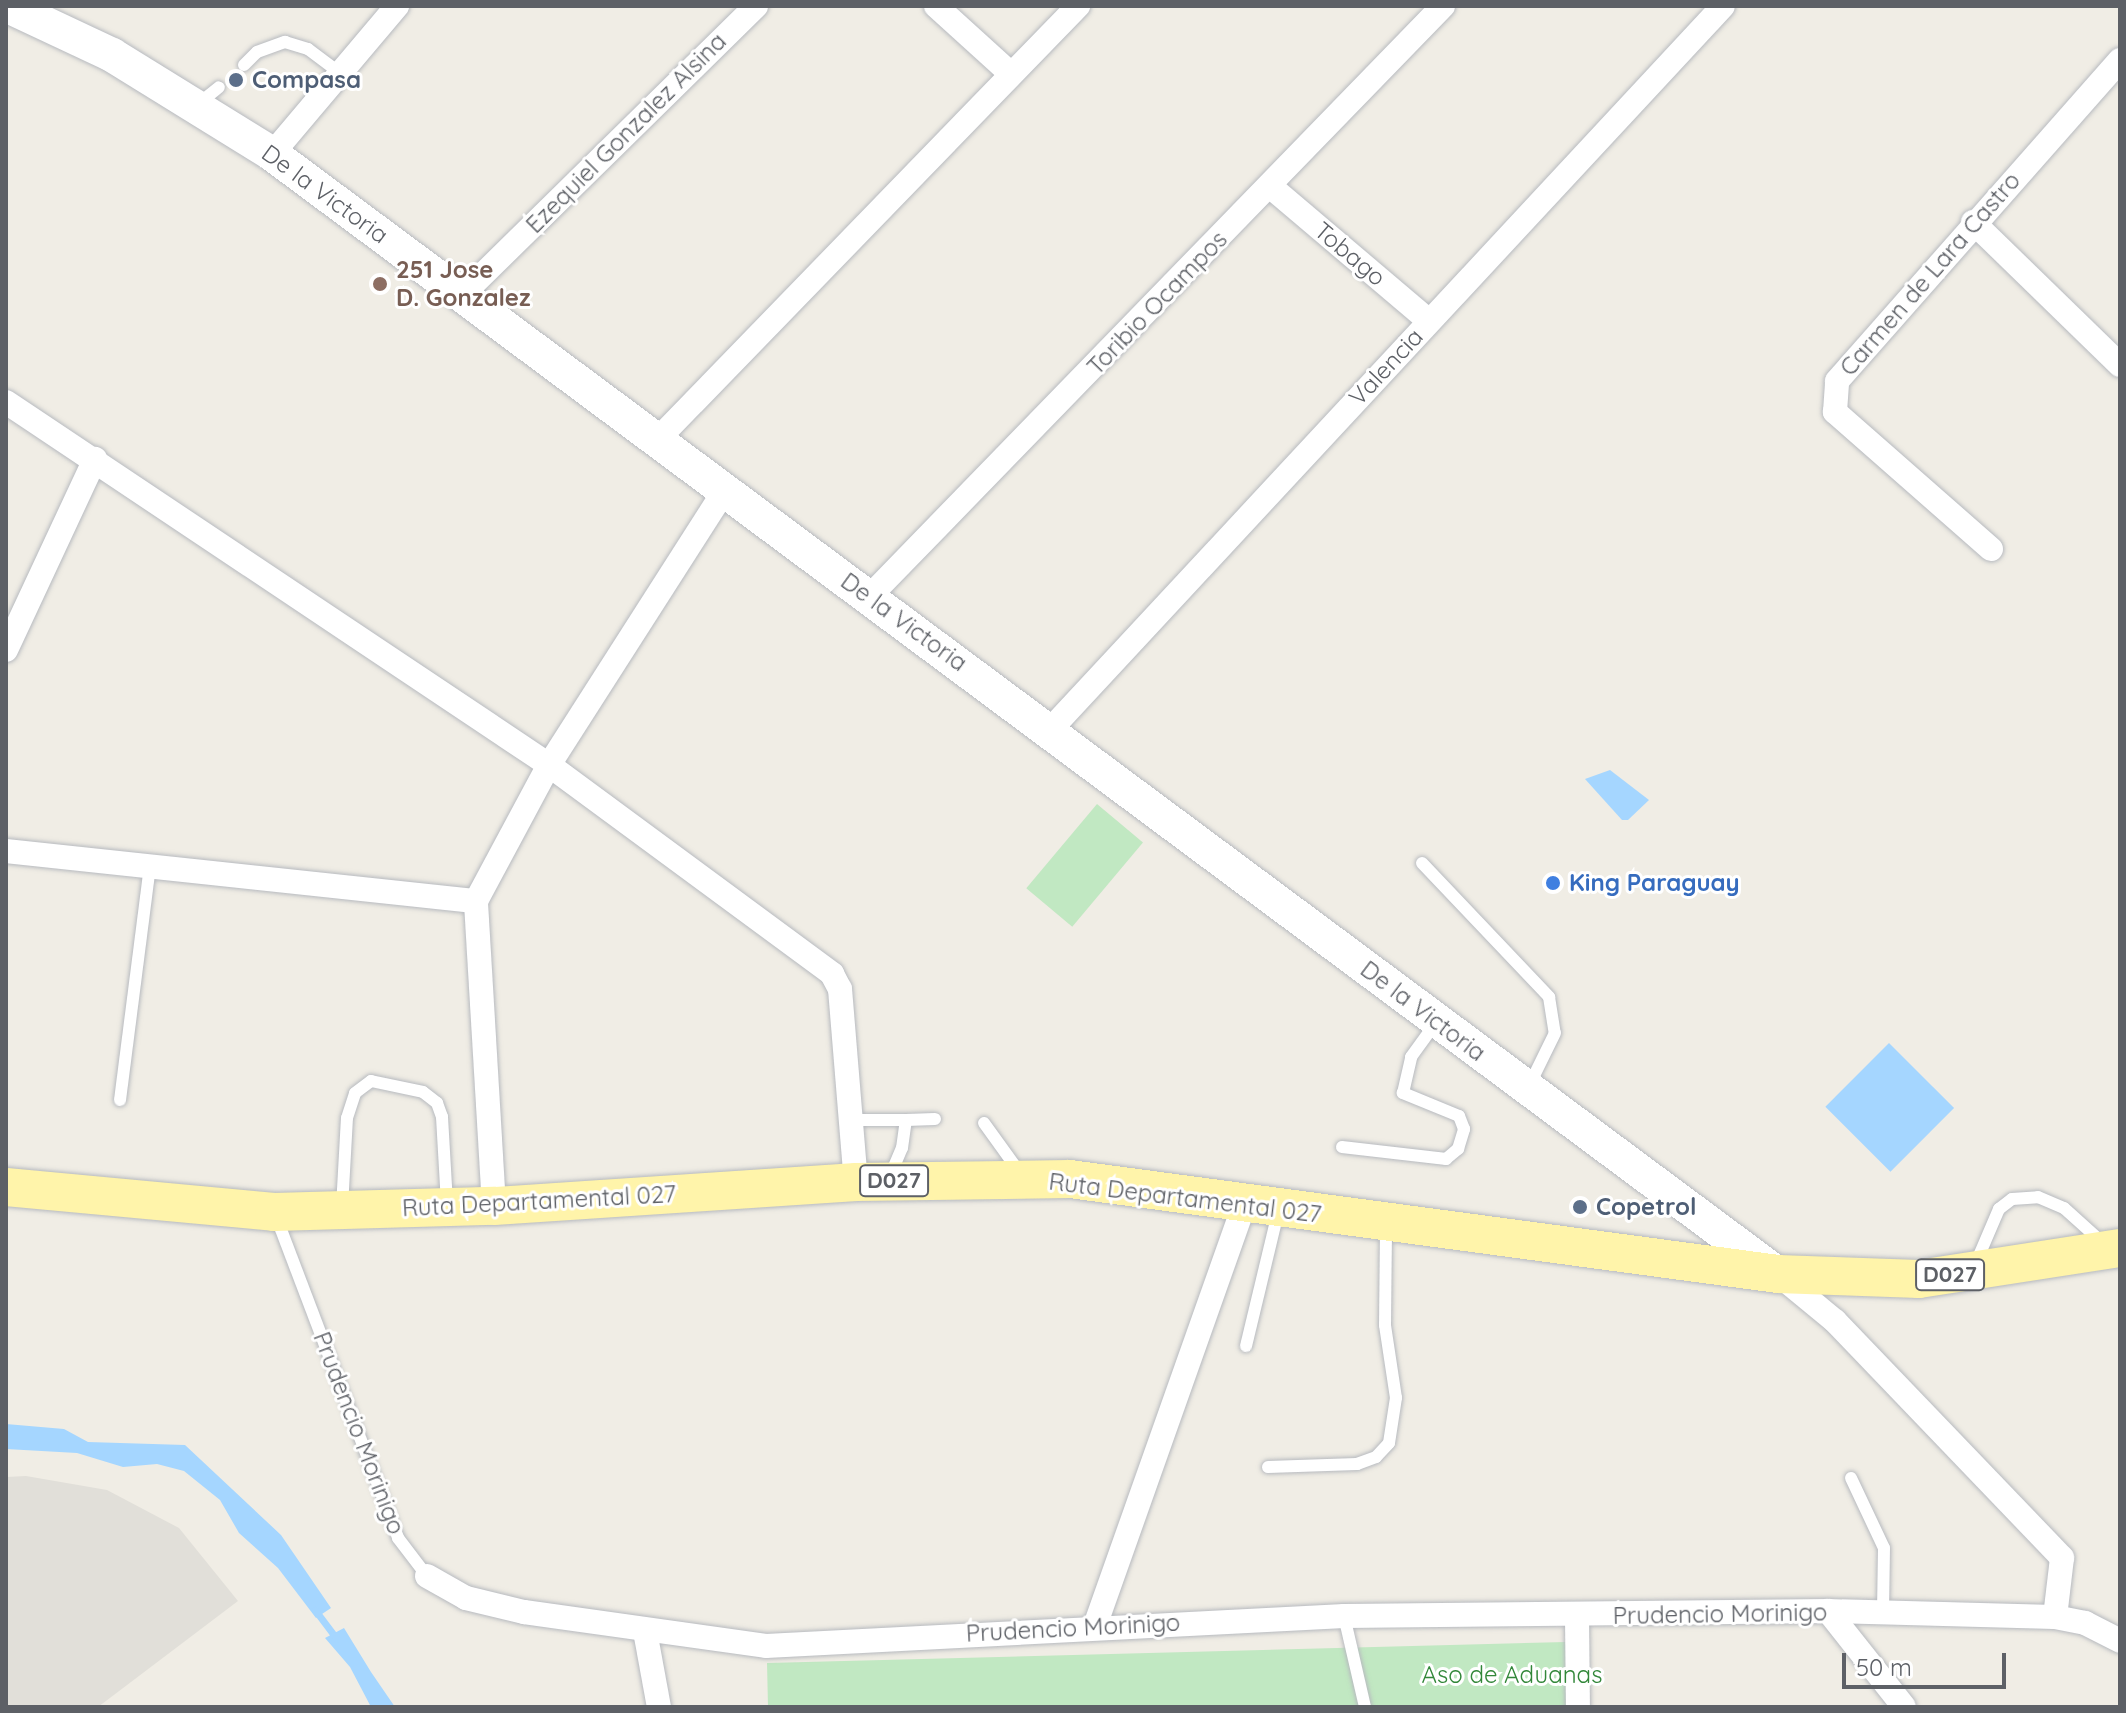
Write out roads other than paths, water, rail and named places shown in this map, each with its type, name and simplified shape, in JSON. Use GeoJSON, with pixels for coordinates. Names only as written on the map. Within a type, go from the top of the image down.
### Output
{"type":"FeatureCollection","features":[{"type":"Feature","properties":{"kind":"main road","name":"De la Victoria"},"geometry":{"type":"LineString","coordinates":[[8,6],[208,96],[272,154],[1778,1274]]}},
{"type":"Feature","properties":{"kind":"main road","name":"Ruta Departamental 027"},"geometry":{"type":"LineString","coordinates":[[6,1187],[274,1212],[494,1206],[872,1181],[1070,1179],[1386,1224],[1778,1274],[1919,1279],[2114,1249]]}},
{"type":"Feature","properties":{"kind":"street"},"geometry":{"type":"LineString","coordinates":[[272,154],[397,6]]}},
{"type":"Feature","properties":{"kind":"street","name":"Ezequiel Gonzalez Alsina"},"geometry":{"type":"LineString","coordinates":[[463,294],[756,6]]}},
{"type":"Feature","properties":{"kind":"street"},"geometry":{"type":"LineString","coordinates":[[936,6],[1011,74]]}},
{"type":"Feature","properties":{"kind":"street"},"geometry":{"type":"LineString","coordinates":[[657,440],[1078,6]]}},
{"type":"Feature","properties":{"kind":"street","name":"Toribio Ocampos"},"geometry":{"type":"LineString","coordinates":[[869,597],[1271,187],[1443,6]]}},
{"type":"Feature","properties":{"kind":"street","name":"Valencia"},"geometry":{"type":"LineString","coordinates":[[1050,730],[1723,6]]}},
{"type":"Feature","properties":{"kind":"street","name":"Carmen de Lara Castro"},"geometry":{"type":"LineString","coordinates":[[1991,549],[1835,412],[1837,381],[1973,222],[2120,60]]}},
{"type":"Feature","properties":{"kind":"street","name":"Tobago"},"geometry":{"type":"LineString","coordinates":[[1271,187],[1429,321]]}},
{"type":"Feature","properties":{"kind":"street"},"geometry":{"type":"LineString","coordinates":[[1973,222],[2120,365]]}},
{"type":"Feature","properties":{"kind":"street"},"geometry":{"type":"LineString","coordinates":[[6,402],[549,765],[832,974],[840,989],[851,1120],[872,1181]]}},
{"type":"Feature","properties":{"kind":"street"},"geometry":{"type":"LineString","coordinates":[[6,650],[95,459]]}},
{"type":"Feature","properties":{"kind":"street"},"geometry":{"type":"LineString","coordinates":[[494,1206],[476,901],[549,765],[725,490]]}},
{"type":"Feature","properties":{"kind":"street"},"geometry":{"type":"LineString","coordinates":[[6,851],[476,901]]}},
{"type":"Feature","properties":{"kind":"street"},"geometry":{"type":"LineString","coordinates":[[1095,1626],[1261,1207]]}},
{"type":"Feature","properties":{"kind":"street"},"geometry":{"type":"LineString","coordinates":[[1778,1274],[1835,1321],[2062,1558],[2055,1617]]}},
{"type":"Feature","properties":{"kind":"street","name":"Prudencio Morinigo"},"geometry":{"type":"LineString","coordinates":[[427,1576],[466,1598],[645,1631],[766,1646],[1095,1626],[1344,1616],[1577,1617],[1828,1611],[2055,1617],[2085,1623],[2120,1641]]}},
{"type":"Feature","properties":{"kind":"street"},"geometry":{"type":"LineString","coordinates":[[1828,1611],[1904,1707]]}},
{"type":"Feature","properties":{"kind":"street"},"geometry":{"type":"LineString","coordinates":[[1577,1617],[1578,1707]]}},
{"type":"Feature","properties":{"kind":"street"},"geometry":{"type":"LineString","coordinates":[[645,1631],[659,1707]]}},
{"type":"Feature","properties":{"kind":"lane"},"geometry":{"type":"LineString","coordinates":[[244,65],[257,52],[285,42],[308,49],[340,73]]}},
{"type":"Feature","properties":{"kind":"lane"},"geometry":{"type":"LineString","coordinates":[[1422,863],[1549,997],[1555,1033],[1527,1089]]}},
{"type":"Feature","properties":{"kind":"lane"},"geometry":{"type":"LineString","coordinates":[[120,1100],[150,866]]}},
{"type":"Feature","properties":{"kind":"lane"},"geometry":{"type":"LineString","coordinates":[[1342,1147],[1446,1159],[1458,1149],[1464,1134],[1459,1116],[1403,1093],[1411,1057],[1437,1022]]}},
{"type":"Feature","properties":{"kind":"lane"},"geometry":{"type":"LineString","coordinates":[[342,1211],[347,1118],[355,1093],[371,1081],[423,1092],[437,1103],[442,1117],[447,1208]]}},
{"type":"Feature","properties":{"kind":"lane"},"geometry":{"type":"LineString","coordinates":[[851,1120],[935,1119]]}},
{"type":"Feature","properties":{"kind":"lane"},"geometry":{"type":"LineString","coordinates":[[872,1181],[902,1148],[906,1120]]}},
{"type":"Feature","properties":{"kind":"lane"},"geometry":{"type":"LineString","coordinates":[[984,1123],[1024,1179]]}},
{"type":"Feature","properties":{"kind":"lane"},"geometry":{"type":"LineString","coordinates":[[1972,1271],[1999,1209],[2012,1199],[2038,1197],[2064,1208],[2114,1249]]}},
{"type":"Feature","properties":{"kind":"lane"},"geometry":{"type":"LineString","coordinates":[[1246,1346],[1261,1207]]}},
{"type":"Feature","properties":{"kind":"lane","name":"Prudencio Morinigo"},"geometry":{"type":"LineString","coordinates":[[274,1212],[398,1538],[427,1576]]}},
{"type":"Feature","properties":{"kind":"lane"},"geometry":{"type":"LineString","coordinates":[[1268,1467],[1357,1464],[1376,1457],[1389,1443],[1396,1398],[1385,1325],[1386,1224]]}},
{"type":"Feature","properties":{"kind":"lane"},"geometry":{"type":"LineString","coordinates":[[1851,1478],[1884,1548],[1883,1612]]}},
{"type":"Feature","properties":{"kind":"lane"},"geometry":{"type":"LineString","coordinates":[[1344,1616],[1365,1707]]}},
{"type":"Feature","properties":{"kind":"water"},"geometry":{"type":"Polygon","coordinates":[[[1610,770],[1649,800],[1628,820],[1622,820],[1585,779],[1610,770]]]}},
{"type":"Feature","properties":{"kind":"water"},"geometry":{"type":"Polygon","coordinates":[[[1889,1043],[1954,1108],[1890,1172],[1825,1107],[1889,1043]]]}},
{"type":"Feature","properties":{"kind":"water"},"geometry":{"type":"Polygon","coordinates":[[[6,1424],[64,1429],[88,1442],[185,1445],[281,1535],[331,1608],[316,1618],[278,1568],[239,1533],[220,1500],[184,1471],[157,1464],[123,1467],[77,1453],[6,1449],[6,1424]]]}},
{"type":"Feature","properties":{"kind":"water"},"geometry":{"type":"Polygon","coordinates":[[[344,1628],[395,1707],[371,1707],[350,1667],[325,1638],[344,1628]]]}},
{"type":"Feature","properties":{"kind":"waterway"},"geometry":{"type":"LineString","coordinates":[[315,1610],[337,1639]]}},
{"type":"Feature","properties":{"kind":"place","name":"Compasa"},"geometry":{"type":"Point","coordinates":[236,80]}},
{"type":"Feature","properties":{"kind":"place","name":"251 Jose D. Gonzalez"},"geometry":{"type":"Point","coordinates":[380,284]}},
{"type":"Feature","properties":{"kind":"place","name":"King Paraguay"},"geometry":{"type":"Point","coordinates":[1553,883]}},
{"type":"Feature","properties":{"kind":"place","name":"Copetrol"},"geometry":{"type":"Point","coordinates":[1580,1207]}},
{"type":"Feature","properties":{"kind":"park label","name":"Aso de Aduanas"},"geometry":{"type":"Point","coordinates":[1512,1675]}}]}
